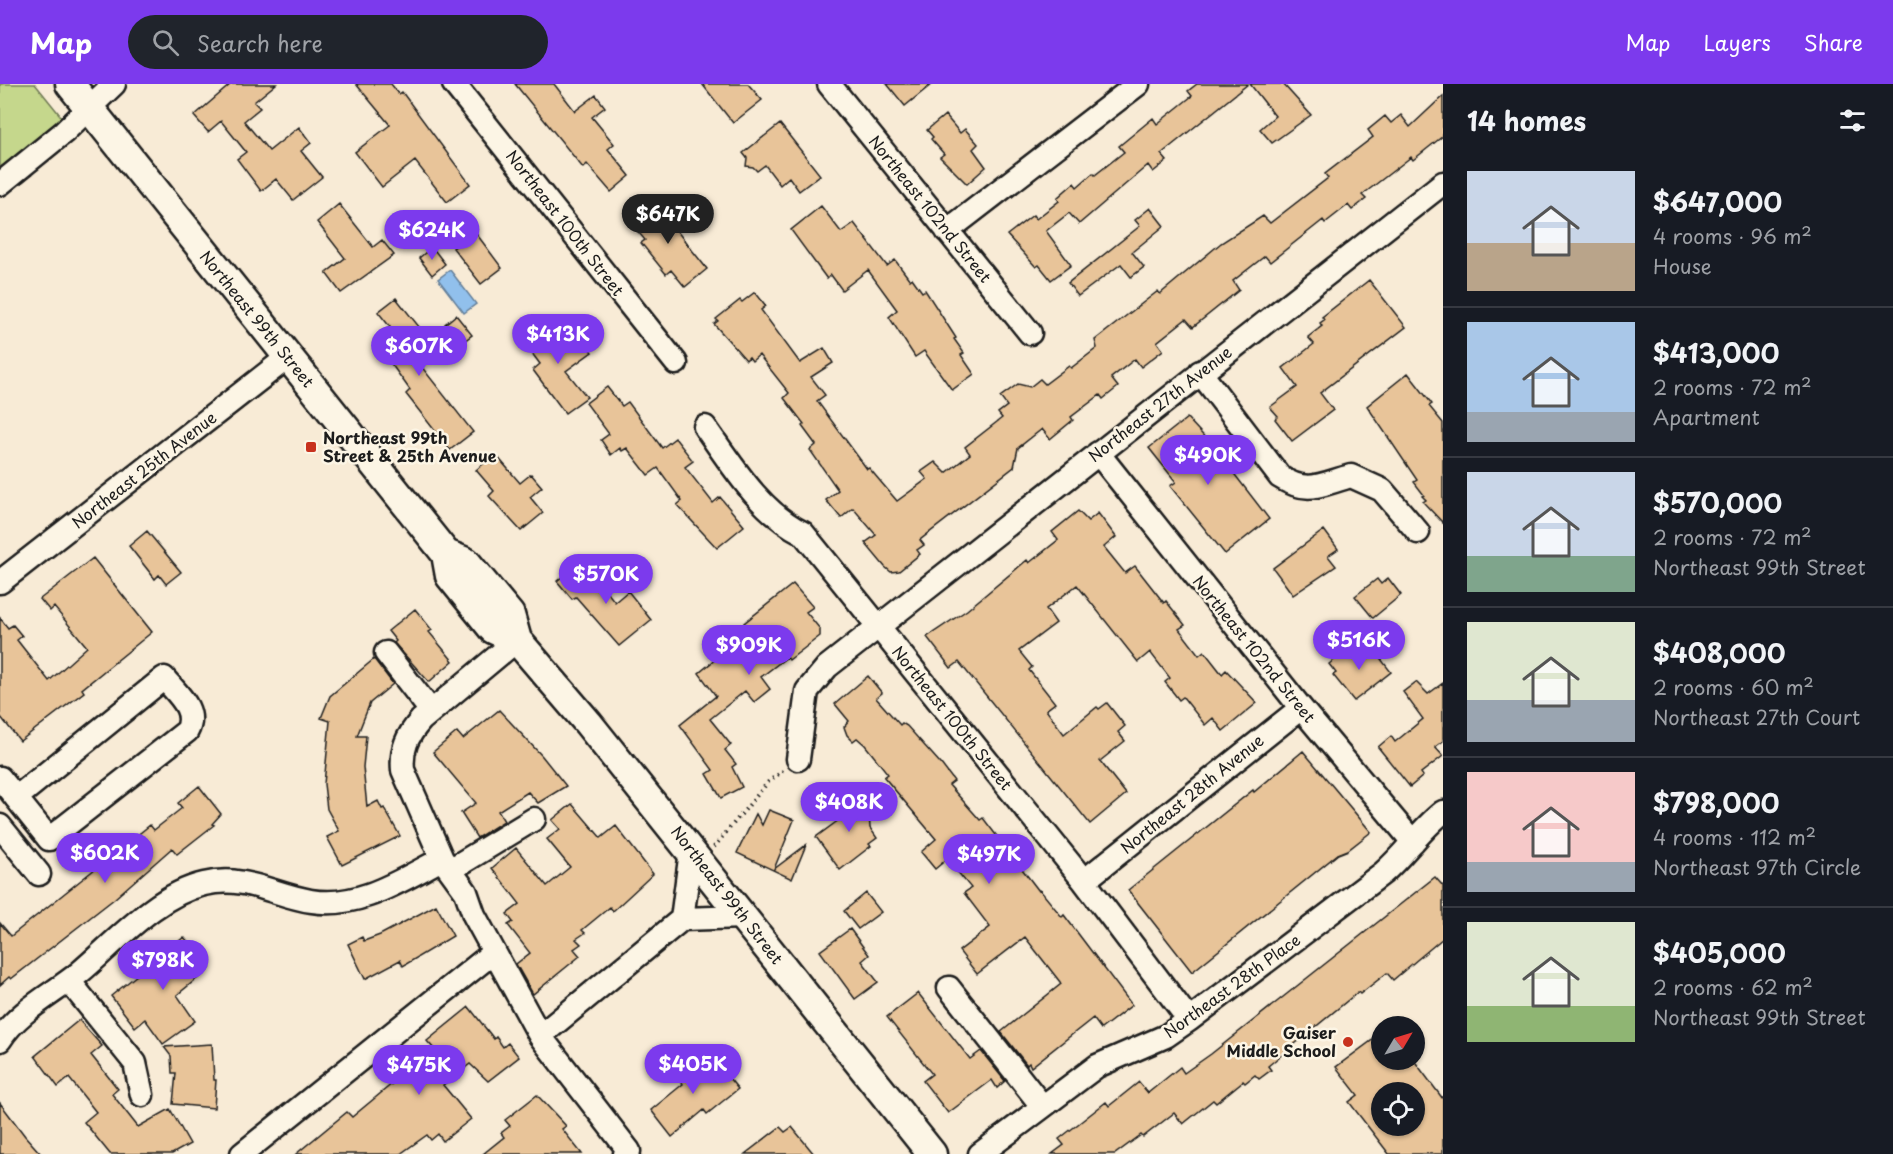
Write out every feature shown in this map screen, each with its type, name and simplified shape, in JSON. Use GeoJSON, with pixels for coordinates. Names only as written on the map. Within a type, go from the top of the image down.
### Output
{"type":"FeatureCollection","features":[{"type":"Feature","properties":{"kind":"main road","name":"Northeast 99th Street"},"geometry":{"type":"LineString","coordinates":[[70,84],[446,554],[450,576],[493,629],[517,640],[588,723],[932,1154]]}},
{"type":"Feature","properties":{"kind":"street"},"geometry":{"type":"LineString","coordinates":[[0,184],[114,84]]}},
{"type":"Feature","properties":{"kind":"street","name":"Northeast 100th Street"},"geometry":{"type":"LineString","coordinates":[[454,84],[676,363]]}},
{"type":"Feature","properties":{"kind":"street","name":"Northeast 102nd Street"},"geometry":{"type":"LineString","coordinates":[[829,84],[1030,333]]}},
{"type":"Feature","properties":{"kind":"street"},"geometry":{"type":"LineString","coordinates":[[947,231],[1138,84]]}},
{"type":"Feature","properties":{"kind":"street","name":"Northeast 27th Avenue"},"geometry":{"type":"LineString","coordinates":[[798,759],[807,691],[827,667],[1443,183]]}},
{"type":"Feature","properties":{"kind":"street","name":"Northeast 25th Avenue"},"geometry":{"type":"LineString","coordinates":[[0,582],[288,357]]}},
{"type":"Feature","properties":{"kind":"street"},"geometry":{"type":"LineString","coordinates":[[1200,372],[1281,477],[1296,487],[1314,487],[1351,476],[1382,490],[1418,532]]}},
{"type":"Feature","properties":{"kind":"street","name":"Northeast 100th Street"},"geometry":{"type":"LineString","coordinates":[[705,427],[743,480],[785,524],[803,533],[1084,881],[1189,1020]]}},
{"type":"Feature","properties":{"kind":"street","name":"Northeast 102nd Street"},"geometry":{"type":"LineString","coordinates":[[1098,453],[1301,708],[1413,842]]}},
{"type":"Feature","properties":{"kind":"street"},"geometry":{"type":"LineString","coordinates":[[517,640],[432,711],[412,731],[403,749],[403,770],[446,864],[466,892],[474,915],[540,1036],[629,1151],[625,1154]]}},
{"type":"Feature","properties":{"kind":"street"},"geometry":{"type":"LineString","coordinates":[[386,653],[432,711]]}},
{"type":"Feature","properties":{"kind":"street"},"geometry":{"type":"LineString","coordinates":[[0,778],[16,798],[49,839],[186,730],[191,722],[189,709],[164,678],[16,798]]}},
{"type":"Feature","properties":{"kind":"street","name":"Northeast 28th Avenue"},"geometry":{"type":"LineString","coordinates":[[1084,881],[1301,708]]}},
{"type":"Feature","properties":{"kind":"street","name":"Northeast 28th Place"},"geometry":{"type":"LineString","coordinates":[[980,1154],[1097,1066],[1166,1035],[1189,1020],[1383,873],[1427,825],[1443,812]]}},
{"type":"Feature","properties":{"kind":"street"},"geometry":{"type":"LineString","coordinates":[[0,1040],[5,1032],[30,1009],[69,981],[149,914],[182,892],[205,884],[232,881],[259,885],[309,901],[331,903],[357,899],[446,864],[534,819]]}},
{"type":"Feature","properties":{"kind":"street"},"geometry":{"type":"LineString","coordinates":[[0,825],[39,874]]}},
{"type":"Feature","properties":{"kind":"street"},"geometry":{"type":"LineString","coordinates":[[540,1036],[682,919],[696,857]]}},
{"type":"Feature","properties":{"kind":"street"},"geometry":{"type":"LineString","coordinates":[[682,919],[744,918]]}},
{"type":"Feature","properties":{"kind":"street"},"geometry":{"type":"LineString","coordinates":[[242,1154],[494,952]]}},
{"type":"Feature","properties":{"kind":"street"},"geometry":{"type":"LineString","coordinates":[[69,981],[135,1063],[142,1095]]}},
{"type":"Feature","properties":{"kind":"street"},"geometry":{"type":"LineString","coordinates":[[949,988],[1042,1106]]}},
{"type":"Feature","properties":{"kind":"path"},"geometry":{"type":"LineString","coordinates":[[696,857],[769,781],[798,759]]}},
{"type":"Feature","properties":{"kind":"green space"},"geometry":{"type":"Polygon","coordinates":[[[0,84],[35,84],[64,120],[0,176],[0,84]]]}},
{"type":"Feature","properties":{"kind":"water"},"geometry":{"type":"Polygon","coordinates":[[[450,270],[476,304],[464,313],[438,279],[450,270]]]}},
{"type":"Feature","properties":{"kind":"building"},"geometry":{"type":"Polygon","coordinates":[[[231,84],[276,84],[254,102],[260,108],[244,121],[269,151],[299,127],[311,143],[301,151],[322,177],[293,200],[276,179],[261,191],[237,159],[246,152],[221,121],[208,132],[194,116],[231,84]]]}},
{"type":"Feature","properties":{"kind":"building"},"geometry":{"type":"Polygon","coordinates":[[[356,84],[391,84],[399,94],[402,92],[470,184],[447,202],[415,161],[382,187],[355,152],[390,125],[356,84]]]}},
{"type":"Feature","properties":{"kind":"building"},"geometry":{"type":"Polygon","coordinates":[[[515,84],[554,84],[575,111],[596,95],[605,107],[592,117],[614,144],[608,149],[630,176],[611,192],[587,164],[583,168],[515,84]]]}},
{"type":"Feature","properties":{"kind":"building"},"geometry":{"type":"Polygon","coordinates":[[[702,84],[748,84],[762,100],[733,123],[702,84]]]}},
{"type":"Feature","properties":{"kind":"building"},"geometry":{"type":"Polygon","coordinates":[[[887,84],[932,84],[905,106],[887,84]]]}},
{"type":"Feature","properties":{"kind":"building"},"geometry":{"type":"Polygon","coordinates":[[[1197,84],[1248,84],[1161,154],[1167,161],[1153,172],[1148,165],[1079,224],[1069,213],[1046,231],[1071,265],[1051,280],[1039,265],[1036,267],[1007,235],[1033,215],[1036,219],[1059,201],[1057,198],[1074,183],[1077,187],[1124,152],[1119,146],[1153,118],[1157,124],[1192,96],[1188,91],[1197,84]]]}},
{"type":"Feature","properties":{"kind":"building"},"geometry":{"type":"Polygon","coordinates":[[[1250,84],[1283,84],[1311,115],[1272,143],[1260,129],[1275,116],[1250,84]]]}},
{"type":"Feature","properties":{"kind":"building"},"geometry":{"type":"Polygon","coordinates":[[[1443,96],[1443,136],[1413,160],[1411,157],[1362,195],[1366,199],[1352,210],[1348,205],[1325,223],[1323,220],[1270,262],[1265,256],[1233,281],[1239,290],[1193,327],[1186,319],[1157,342],[1163,350],[1141,367],[1135,359],[1111,378],[1118,387],[1103,399],[1100,395],[1071,417],[1073,420],[1050,439],[1042,429],[1018,448],[1014,467],[920,540],[924,545],[917,550],[920,554],[899,571],[891,572],[865,543],[876,535],[853,508],[841,518],[826,500],[838,490],[810,450],[816,445],[802,426],[804,424],[784,398],[789,393],[759,355],[752,361],[749,357],[746,360],[714,324],[718,321],[716,319],[740,300],[742,302],[755,292],[766,306],[761,310],[800,363],[824,348],[833,363],[811,377],[825,395],[817,401],[867,469],[869,468],[897,501],[927,479],[921,472],[935,462],[946,473],[970,454],[965,447],[1002,418],[998,413],[1007,406],[1000,397],[1018,384],[1030,387],[1040,379],[1045,384],[1069,366],[1071,368],[1097,348],[1095,340],[1158,291],[1160,294],[1221,243],[1263,216],[1270,223],[1328,178],[1325,174],[1373,137],[1368,130],[1385,116],[1391,123],[1401,115],[1410,127],[1443,96]]]}},
{"type":"Feature","properties":{"kind":"building"},"geometry":{"type":"Polygon","coordinates":[[[945,115],[960,133],[965,129],[978,144],[973,149],[986,167],[967,184],[940,157],[944,154],[931,139],[933,137],[927,130],[945,115]]]}},
{"type":"Feature","properties":{"kind":"building"},"geometry":{"type":"Polygon","coordinates":[[[780,124],[820,175],[799,191],[789,177],[780,185],[765,165],[757,171],[753,167],[746,166],[747,158],[743,153],[780,124]]]}},
{"type":"Feature","properties":{"kind":"building"},"geometry":{"type":"Polygon","coordinates":[[[654,202],[707,269],[685,287],[671,270],[666,274],[641,243],[645,240],[630,222],[654,202]]]}},
{"type":"Feature","properties":{"kind":"building"},"geometry":{"type":"Polygon","coordinates":[[[339,204],[373,247],[382,240],[394,255],[341,293],[326,273],[345,258],[317,222],[339,204]]]}},
{"type":"Feature","properties":{"kind":"building"},"geometry":{"type":"Polygon","coordinates":[[[821,206],[841,232],[854,223],[887,266],[895,260],[922,292],[925,290],[956,338],[954,339],[964,353],[961,355],[974,374],[952,390],[924,351],[915,357],[889,317],[897,310],[868,270],[842,290],[831,275],[827,279],[791,230],[821,206]]]}},
{"type":"Feature","properties":{"kind":"building"},"geometry":{"type":"Polygon","coordinates":[[[1150,208],[1164,226],[1132,252],[1144,267],[1131,277],[1121,264],[1078,296],[1068,283],[1140,226],[1135,220],[1150,208]]]}},
{"type":"Feature","properties":{"kind":"building"},"geometry":{"type":"Polygon","coordinates":[[[475,232],[502,268],[481,284],[453,248],[475,232]]]}},
{"type":"Feature","properties":{"kind":"building"},"geometry":{"type":"Polygon","coordinates":[[[432,247],[445,264],[432,275],[419,258],[432,247]]]}},
{"type":"Feature","properties":{"kind":"building"},"geometry":{"type":"Polygon","coordinates":[[[1369,280],[1406,327],[1320,393],[1333,410],[1292,441],[1275,419],[1278,416],[1270,407],[1297,387],[1283,368],[1314,344],[1308,337],[1322,326],[1320,323],[1324,320],[1322,317],[1369,280]]]}},
{"type":"Feature","properties":{"kind":"building"},"geometry":{"type":"Polygon","coordinates":[[[396,298],[420,328],[402,342],[473,432],[450,450],[406,394],[410,390],[374,340],[390,327],[378,312],[396,298]]]}},
{"type":"Feature","properties":{"kind":"building"},"geometry":{"type":"Polygon","coordinates":[[[456,315],[472,335],[460,344],[445,324],[456,315]]]}},
{"type":"Feature","properties":{"kind":"building"},"geometry":{"type":"Polygon","coordinates":[[[544,324],[559,345],[577,331],[592,352],[566,371],[587,397],[565,413],[533,370],[540,364],[522,340],[544,324]]]}},
{"type":"Feature","properties":{"kind":"building"},"geometry":{"type":"Polygon","coordinates":[[[1408,373],[1432,404],[1429,406],[1443,423],[1443,523],[1423,502],[1426,500],[1422,496],[1424,495],[1414,482],[1417,480],[1367,406],[1408,373]]]}},
{"type":"Feature","properties":{"kind":"building"},"geometry":{"type":"Polygon","coordinates":[[[607,387],[622,406],[628,402],[662,448],[675,438],[693,461],[685,467],[713,503],[720,497],[744,526],[717,548],[677,505],[682,501],[658,468],[648,475],[627,448],[622,451],[620,448],[611,455],[601,440],[609,434],[586,403],[607,387]]]}},
{"type":"Feature","properties":{"kind":"building"},"geometry":{"type":"Polygon","coordinates":[[[1187,418],[1212,445],[1269,519],[1225,554],[1170,486],[1176,482],[1149,448],[1187,418]]]}},
{"type":"Feature","properties":{"kind":"building"},"geometry":{"type":"Polygon","coordinates":[[[495,454],[520,483],[531,474],[542,487],[530,497],[543,513],[521,531],[489,496],[494,491],[476,470],[495,454]]]}},
{"type":"Feature","properties":{"kind":"building"},"geometry":{"type":"Polygon","coordinates":[[[1078,511],[1088,521],[1098,513],[1116,537],[1104,547],[1125,573],[1135,566],[1185,625],[1179,629],[1199,655],[1204,651],[1222,674],[1226,670],[1257,703],[1223,731],[1213,718],[1205,725],[1183,697],[1179,700],[1165,682],[1170,678],[1150,652],[1138,662],[1077,585],[1046,609],[1056,623],[1019,651],[1032,667],[1029,670],[1055,703],[1046,710],[1064,734],[1097,707],[1099,709],[1107,703],[1125,726],[1118,732],[1125,741],[1100,761],[1126,794],[1090,824],[959,662],[951,668],[927,637],[967,610],[1027,560],[1029,563],[1058,540],[1052,532],[1078,511]]]}},
{"type":"Feature","properties":{"kind":"building"},"geometry":{"type":"Polygon","coordinates":[[[1324,530],[1338,549],[1328,556],[1336,566],[1293,595],[1273,568],[1324,530]]]}},
{"type":"Feature","properties":{"kind":"building"},"geometry":{"type":"Polygon","coordinates":[[[147,531],[181,572],[166,584],[159,575],[155,579],[129,546],[147,531]]]}},
{"type":"Feature","properties":{"kind":"building"},"geometry":{"type":"Polygon","coordinates":[[[93,558],[152,632],[82,689],[84,692],[20,741],[0,716],[0,618],[8,628],[13,625],[22,636],[17,640],[49,681],[87,647],[54,607],[50,611],[40,599],[93,558]]]}},
{"type":"Feature","properties":{"kind":"building"},"geometry":{"type":"Polygon","coordinates":[[[585,565],[615,602],[628,591],[651,620],[619,646],[576,597],[572,599],[557,581],[570,570],[574,574],[585,565]]]}},
{"type":"Feature","properties":{"kind":"building"},"geometry":{"type":"Polygon","coordinates":[[[1388,578],[1401,595],[1373,618],[1355,596],[1377,579],[1381,584],[1388,578]]]}},
{"type":"Feature","properties":{"kind":"building"},"geometry":{"type":"Polygon","coordinates":[[[793,584],[813,607],[806,612],[820,629],[820,636],[789,660],[787,657],[761,677],[770,689],[754,702],[745,691],[710,719],[731,745],[725,750],[736,764],[732,767],[742,787],[721,798],[707,774],[713,770],[680,725],[716,696],[699,673],[750,631],[744,623],[793,584]]]}},
{"type":"Feature","properties":{"kind":"building"},"geometry":{"type":"Polygon","coordinates":[[[415,609],[432,630],[429,632],[453,661],[429,682],[394,643],[396,641],[388,631],[415,609]]]}},
{"type":"Feature","properties":{"kind":"building"},"geometry":{"type":"Polygon","coordinates":[[[1354,644],[1361,654],[1371,646],[1391,672],[1354,701],[1333,675],[1336,673],[1329,664],[1354,644]]]}},
{"type":"Feature","properties":{"kind":"building"},"geometry":{"type":"Polygon","coordinates":[[[374,659],[393,684],[370,703],[357,736],[366,736],[363,767],[367,807],[378,801],[400,836],[342,865],[327,837],[339,831],[327,809],[324,784],[330,721],[321,718],[330,696],[374,659]]]}},
{"type":"Feature","properties":{"kind":"building"},"geometry":{"type":"Polygon","coordinates":[[[868,676],[882,693],[876,698],[900,725],[902,723],[907,726],[941,764],[954,781],[949,785],[980,820],[983,818],[1039,891],[1062,917],[1064,915],[1132,1005],[1101,1029],[1093,1018],[1031,1067],[1001,1032],[1061,984],[1025,937],[977,974],[959,951],[990,927],[964,893],[971,888],[947,859],[935,869],[921,852],[936,839],[884,777],[888,774],[865,745],[857,738],[853,741],[847,735],[844,727],[849,721],[835,704],[868,676]]]}},
{"type":"Feature","properties":{"kind":"building"},"geometry":{"type":"Polygon","coordinates":[[[1416,682],[1428,694],[1443,683],[1443,741],[1435,747],[1443,756],[1421,773],[1423,776],[1410,787],[1378,747],[1391,736],[1395,742],[1423,719],[1403,692],[1416,682]]]}},
{"type":"Feature","properties":{"kind":"building"},"geometry":{"type":"Polygon","coordinates":[[[499,710],[542,756],[566,786],[538,803],[528,792],[498,811],[504,821],[477,838],[461,813],[476,803],[433,752],[457,732],[463,739],[499,710]]]}},
{"type":"Feature","properties":{"kind":"building"},"geometry":{"type":"Polygon","coordinates":[[[1303,751],[1371,832],[1348,850],[1338,854],[1192,972],[1128,890],[1303,751]]]}},
{"type":"Feature","properties":{"kind":"building"},"geometry":{"type":"Polygon","coordinates":[[[199,786],[221,814],[212,824],[214,825],[177,854],[172,848],[114,899],[11,979],[9,977],[0,985],[0,923],[11,936],[150,825],[154,830],[182,808],[178,803],[199,786]]]}},
{"type":"Feature","properties":{"kind":"building"},"geometry":{"type":"Polygon","coordinates":[[[868,797],[870,828],[877,838],[869,844],[871,846],[840,870],[816,837],[843,817],[841,798],[868,797]]]}},
{"type":"Feature","properties":{"kind":"building"},"geometry":{"type":"Polygon","coordinates":[[[572,804],[601,838],[616,826],[653,874],[613,911],[610,907],[582,930],[585,933],[576,939],[581,944],[574,949],[580,956],[533,994],[516,964],[530,953],[508,925],[513,922],[507,914],[520,904],[492,868],[516,848],[547,886],[570,867],[547,839],[560,829],[552,820],[572,804]]]}},
{"type":"Feature","properties":{"kind":"building"},"geometry":{"type":"Polygon","coordinates":[[[769,810],[794,820],[774,869],[806,845],[792,879],[737,853],[756,814],[762,825],[769,810]]]}},
{"type":"Feature","properties":{"kind":"building"},"geometry":{"type":"Polygon","coordinates":[[[1435,877],[1443,886],[1443,938],[1393,980],[1387,973],[1360,994],[1358,992],[1268,1066],[1271,1070],[1259,1079],[1255,1075],[1245,1083],[1243,1081],[1216,1103],[1213,1100],[1183,1124],[1174,1113],[1143,1137],[1141,1135],[1115,1154],[1052,1154],[1064,1145],[1059,1139],[1106,1102],[1109,1106],[1139,1082],[1148,1093],[1180,1067],[1184,1073],[1211,1054],[1435,877]]]}},
{"type":"Feature","properties":{"kind":"building"},"geometry":{"type":"Polygon","coordinates":[[[866,893],[881,912],[858,929],[844,911],[866,893]]]}},
{"type":"Feature","properties":{"kind":"building"},"geometry":{"type":"Polygon","coordinates":[[[436,905],[453,936],[403,966],[400,960],[365,979],[348,944],[362,937],[364,941],[380,935],[436,905]]]}},
{"type":"Feature","properties":{"kind":"building"},"geometry":{"type":"Polygon","coordinates":[[[850,929],[869,955],[862,961],[878,982],[855,999],[820,951],[850,929]]]}},
{"type":"Feature","properties":{"kind":"building"},"geometry":{"type":"Polygon","coordinates":[[[184,937],[210,968],[177,995],[195,1021],[163,1044],[145,1019],[135,1027],[111,996],[184,937]]]}},
{"type":"Feature","properties":{"kind":"building"},"geometry":{"type":"Polygon","coordinates":[[[918,993],[970,1059],[981,1051],[1005,1081],[997,1088],[992,1080],[948,1113],[923,1081],[932,1074],[887,1017],[918,993]]]}},
{"type":"Feature","properties":{"kind":"building"},"geometry":{"type":"Polygon","coordinates":[[[469,1007],[494,1039],[496,1037],[503,1047],[508,1043],[519,1057],[488,1081],[470,1064],[443,1085],[471,1119],[443,1141],[438,1134],[431,1140],[427,1135],[400,1154],[296,1154],[347,1112],[352,1117],[434,1049],[427,1041],[469,1007]]]}},
{"type":"Feature","properties":{"kind":"building"},"geometry":{"type":"Polygon","coordinates":[[[79,1020],[102,1046],[91,1055],[118,1089],[112,1094],[138,1127],[170,1109],[190,1144],[172,1154],[110,1154],[84,1122],[96,1112],[69,1078],[58,1087],[35,1056],[79,1020]]]}},
{"type":"Feature","properties":{"kind":"building"},"geometry":{"type":"Polygon","coordinates":[[[1371,1041],[1371,1070],[1421,1070],[1443,1099],[1443,1154],[1389,1154],[1375,1136],[1425,1136],[1425,1082],[1371,1082],[1371,1131],[1349,1102],[1358,1095],[1336,1067],[1371,1041]]]}},
{"type":"Feature","properties":{"kind":"building"},"geometry":{"type":"Polygon","coordinates":[[[212,1044],[214,1080],[216,1080],[214,1108],[173,1104],[176,1073],[172,1073],[171,1056],[164,1047],[212,1044]]]}},
{"type":"Feature","properties":{"kind":"building"},"geometry":{"type":"Polygon","coordinates":[[[696,1054],[716,1078],[724,1072],[738,1089],[707,1114],[704,1110],[672,1137],[651,1110],[683,1084],[673,1072],[696,1054]]]}},
{"type":"Feature","properties":{"kind":"building"},"geometry":{"type":"Polygon","coordinates":[[[537,1095],[566,1126],[562,1129],[582,1154],[483,1154],[504,1137],[501,1133],[510,1126],[505,1120],[537,1095]]]}},
{"type":"Feature","properties":{"kind":"building"},"geometry":{"type":"Polygon","coordinates":[[[0,1103],[25,1136],[41,1154],[0,1154],[0,1103]]]}},
{"type":"Feature","properties":{"kind":"building"},"geometry":{"type":"Polygon","coordinates":[[[780,1127],[785,1132],[792,1127],[814,1154],[745,1154],[780,1127]]]}},
{"type":"Feature","properties":{"kind":"place","name":"Northeast 99th Street & 25th Avenue"},"geometry":{"type":"Point","coordinates":[311,447]}},
{"type":"Feature","properties":{"kind":"place","name":"Gaiser Middle School"},"geometry":{"type":"Point","coordinates":[1348,1042]}}]}
